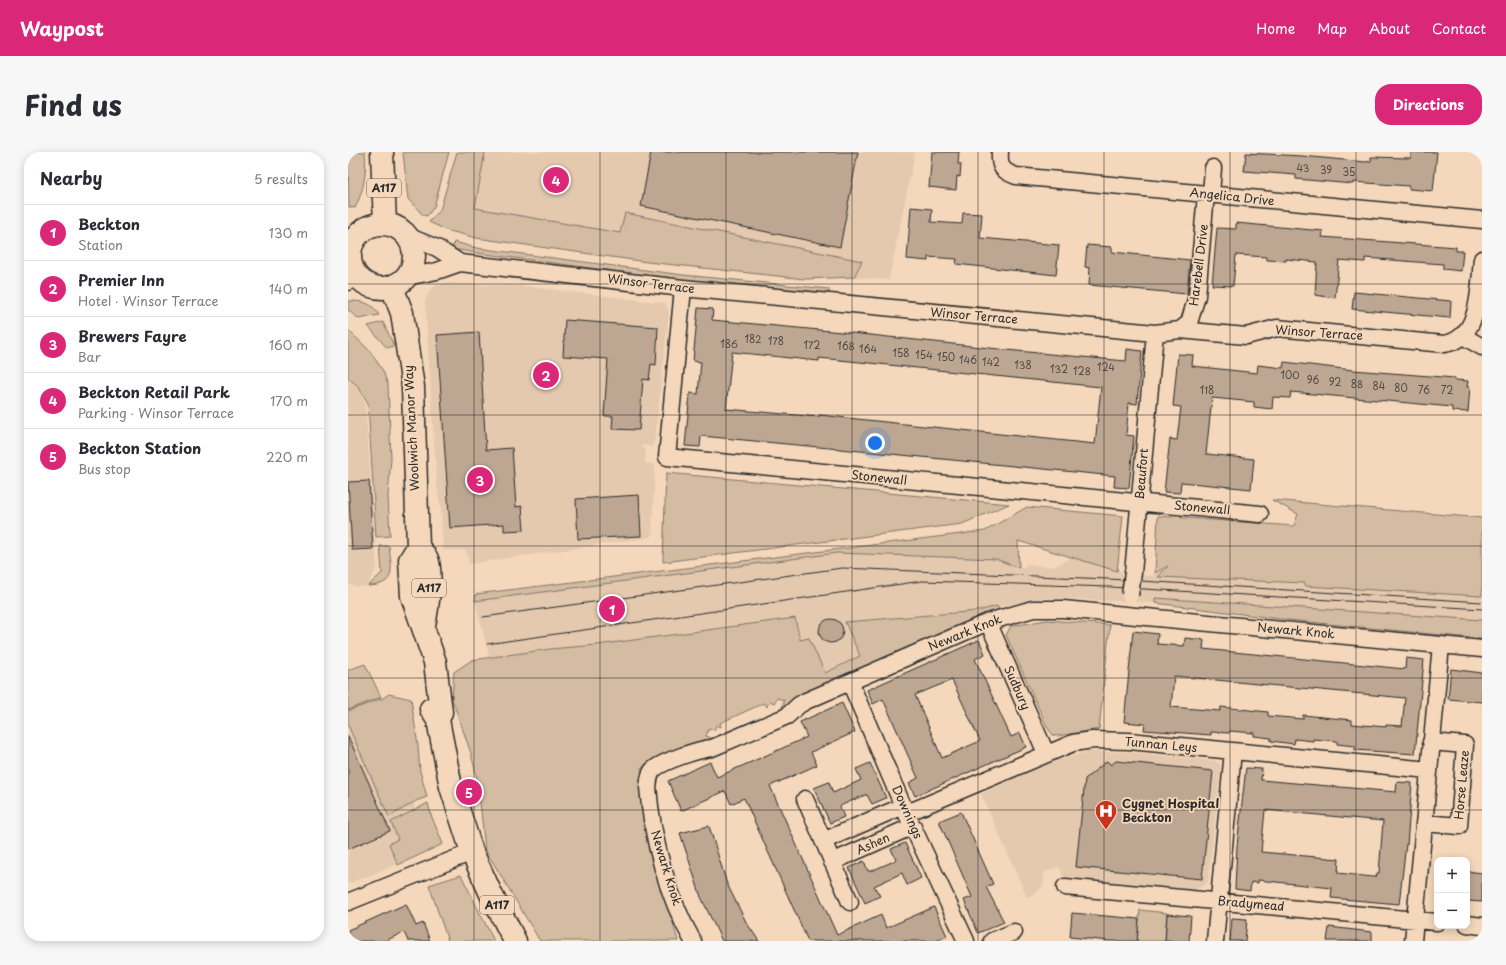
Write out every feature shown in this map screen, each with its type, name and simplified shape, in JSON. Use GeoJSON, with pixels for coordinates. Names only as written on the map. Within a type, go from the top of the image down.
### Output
{"type":"FeatureCollection","features":[{"type":"Feature","properties":{"kind":"main road","name":"A117"},"geometry":{"type":"LineString","coordinates":[[382,152],[385,224]]}},
{"type":"Feature","properties":{"kind":"main road"},"geometry":{"type":"LineString","coordinates":[[385,224],[401,230],[408,236],[414,252],[414,261],[410,272],[399,282],[378,288],[352,278],[349,255],[350,245],[365,229],[374,225],[385,224]]}},
{"type":"Feature","properties":{"kind":"main road","name":"Woolwich Manor Way"},"geometry":{"type":"LineString","coordinates":[[399,282],[413,387],[418,547],[427,559],[429,570],[429,595],[423,632],[421,667],[432,712],[438,720],[451,787],[472,852],[515,941]]}},
{"type":"Feature","properties":{"kind":"street","name":"Angelica Drive"},"geometry":{"type":"LineString","coordinates":[[1000,152],[999,162],[1005,172],[1016,176],[1482,220]]}},
{"type":"Feature","properties":{"kind":"street","name":"Harebell Drive"},"geometry":{"type":"LineString","coordinates":[[1180,330],[1189,323],[1197,296],[1213,168]]}},
{"type":"Feature","properties":{"kind":"street","name":"Winsor Terrace"},"geometry":{"type":"LineString","coordinates":[[408,236],[437,248],[460,263]]}},
{"type":"Feature","properties":{"kind":"street"},"geometry":{"type":"LineString","coordinates":[[1482,259],[1478,300],[1469,328],[1463,336],[1482,347]]}},
{"type":"Feature","properties":{"kind":"street","name":"Winsor Terrace"},"geometry":{"type":"LineString","coordinates":[[399,282],[460,263],[683,288],[1155,333],[1180,330],[1246,336],[1277,328],[1444,344],[1454,343],[1463,336]]}},
{"type":"Feature","properties":{"kind":"street","name":"Stonewall"},"geometry":{"type":"LineString","coordinates":[[683,288],[667,457],[1260,514]]}},
{"type":"Feature","properties":{"kind":"street","name":"Beaufort"},"geometry":{"type":"LineString","coordinates":[[1127,615],[1133,573],[1155,333]]}},
{"type":"Feature","properties":{"kind":"street","name":"Newark Knok"},"geometry":{"type":"LineString","coordinates":[[693,941],[684,925],[658,850],[648,787],[649,778],[653,770],[699,749],[712,748],[787,716],[799,705],[988,622],[1033,609],[1063,609],[1482,649]]}},
{"type":"Feature","properties":{"kind":"street","name":"Sudbury"},"geometry":{"type":"LineString","coordinates":[[988,622],[1046,753]]}},
{"type":"Feature","properties":{"kind":"street"},"geometry":{"type":"LineString","coordinates":[[1413,941],[1441,645]]}},
{"type":"Feature","properties":{"kind":"street","name":"Downings"},"geometry":{"type":"LineString","coordinates":[[850,682],[908,815],[966,941]]}},
{"type":"Feature","properties":{"kind":"street","name":"Tunnan Leys"},"geometry":{"type":"LineString","coordinates":[[908,815],[1046,753],[1073,743],[1092,740],[1129,741],[1429,770]]}},
{"type":"Feature","properties":{"kind":"street","name":"Horse Leaze"},"geometry":{"type":"LineString","coordinates":[[1424,823],[1459,826],[1465,745],[1431,742]]}},
{"type":"Feature","properties":{"kind":"street"},"geometry":{"type":"LineString","coordinates":[[1215,941],[1233,751]]}},
{"type":"Feature","properties":{"kind":"street"},"geometry":{"type":"LineString","coordinates":[[805,799],[850,902]]}},
{"type":"Feature","properties":{"kind":"street","name":"Ashen"},"geometry":{"type":"LineString","coordinates":[[823,841],[908,815]]}},
{"type":"Feature","properties":{"kind":"street","name":"Ashen"},"geometry":{"type":"LineString","coordinates":[[832,862],[908,815]]}},
{"type":"Feature","properties":{"kind":"street"},"geometry":{"type":"LineString","coordinates":[[348,902],[472,852]]}},
{"type":"Feature","properties":{"kind":"street","name":"Bradymead"},"geometry":{"type":"LineString","coordinates":[[1065,887],[1434,922]]}},
{"type":"Feature","properties":{"kind":"street"},"geometry":{"type":"LineString","coordinates":[[1470,924],[1482,926]]}},
{"type":"Feature","properties":{"kind":"street"},"geometry":{"type":"LineString","coordinates":[[992,941],[1014,932]]}},
{"type":"Feature","properties":{"kind":"shaded area"},"geometry":{"type":"Polygon","coordinates":[[[348,152],[365,152],[366,167],[364,181],[361,194],[355,208],[349,207],[348,152]]]}},
{"type":"Feature","properties":{"kind":"shaded area"},"geometry":{"type":"Polygon","coordinates":[[[403,152],[449,152],[434,207],[427,216],[423,215],[408,199],[403,152]]]}},
{"type":"Feature","properties":{"kind":"shaded area"},"geometry":{"type":"Polygon","coordinates":[[[457,152],[485,152],[475,208],[620,233],[625,213],[862,261],[854,277],[805,279],[647,262],[476,238],[446,230],[429,222],[440,210],[457,152]]]}},
{"type":"Feature","properties":{"kind":"shaded area"},"geometry":{"type":"Polygon","coordinates":[[[482,152],[915,152],[889,280],[854,277],[805,279],[647,262],[476,238],[446,230],[429,222],[471,196],[482,152]]]}},
{"type":"Feature","properties":{"kind":"shaded area"},"geometry":{"type":"Polygon","coordinates":[[[454,242],[477,248],[683,275],[829,289],[829,293],[683,280],[477,253],[452,249],[454,242]]]}},
{"type":"Feature","properties":{"kind":"shaded area"},"geometry":{"type":"Polygon","coordinates":[[[444,283],[522,286],[665,303],[669,312],[655,439],[652,447],[643,445],[642,448],[646,450],[645,463],[655,464],[652,537],[469,564],[466,550],[443,550],[441,509],[437,488],[425,301],[430,290],[436,285],[444,283]]]}},
{"type":"Feature","properties":{"kind":"shaded area"},"geometry":{"type":"Polygon","coordinates":[[[348,301],[366,303],[373,307],[379,315],[359,319],[348,310],[348,301]]]}},
{"type":"Feature","properties":{"kind":"shaded area"},"geometry":{"type":"Polygon","coordinates":[[[383,322],[394,346],[387,348],[368,326],[383,322]]]}},
{"type":"Feature","properties":{"kind":"shaded area"},"geometry":{"type":"Polygon","coordinates":[[[348,330],[370,351],[383,371],[388,385],[391,458],[388,496],[390,536],[376,537],[368,403],[358,386],[348,378],[348,330]]]}},
{"type":"Feature","properties":{"kind":"shaded area"},"geometry":{"type":"Polygon","coordinates":[[[348,379],[358,387],[365,402],[377,567],[367,586],[358,587],[348,584],[348,379]]]}},
{"type":"Feature","properties":{"kind":"shaded area"},"geometry":{"type":"Polygon","coordinates":[[[666,473],[1009,504],[962,524],[663,562],[666,473]]]}},
{"type":"Feature","properties":{"kind":"shaded area"},"geometry":{"type":"Polygon","coordinates":[[[1272,500],[1482,518],[1482,596],[1305,586],[1305,583],[1158,577],[1168,566],[1155,573],[1158,516],[1294,526],[1298,514],[1272,500]]]}},
{"type":"Feature","properties":{"kind":"shaded area"},"geometry":{"type":"Polygon","coordinates":[[[1027,507],[1123,516],[1117,571],[1018,541],[1019,568],[996,559],[837,553],[475,601],[476,594],[985,531],[1027,507]]]}},
{"type":"Feature","properties":{"kind":"shaded area"},"geometry":{"type":"Polygon","coordinates":[[[1093,545],[1123,574],[1152,576],[1197,548],[1482,582],[1482,639],[1289,620],[1155,603],[1045,598],[978,611],[846,622],[860,656],[824,673],[809,639],[800,641],[795,618],[597,645],[550,649],[490,659],[475,601],[837,553],[996,559],[1019,568],[1024,568],[1026,564],[1054,567],[1093,545]]]}},
{"type":"Feature","properties":{"kind":"shaded area"},"geometry":{"type":"Polygon","coordinates":[[[380,546],[389,546],[391,568],[390,574],[388,579],[384,582],[378,585],[368,586],[382,573],[380,546]]]}},
{"type":"Feature","properties":{"kind":"shaded area"},"geometry":{"type":"Polygon","coordinates":[[[1155,598],[1482,620],[1482,639],[1289,620],[1155,603],[1155,598]]]}},
{"type":"Feature","properties":{"kind":"shaded area"},"geometry":{"type":"Polygon","coordinates":[[[997,606],[999,610],[901,653],[784,708],[782,708],[784,700],[777,698],[775,703],[769,701],[767,707],[764,703],[720,723],[721,727],[716,725],[714,730],[709,728],[706,736],[711,738],[711,741],[696,744],[641,768],[647,829],[678,941],[540,941],[485,849],[478,783],[471,753],[452,699],[454,672],[472,660],[550,649],[597,645],[795,618],[800,640],[809,638],[825,673],[860,656],[845,622],[978,611],[997,606]]]}},
{"type":"Feature","properties":{"kind":"shaded area"},"geometry":{"type":"Polygon","coordinates":[[[1047,620],[1110,625],[1099,729],[1058,736],[1053,735],[1047,727],[1006,635],[1011,626],[1047,620]]]}},
{"type":"Feature","properties":{"kind":"shaded area"},"geometry":{"type":"Polygon","coordinates":[[[365,664],[381,697],[348,710],[348,670],[365,664]]]}},
{"type":"Feature","properties":{"kind":"shaded area"},"geometry":{"type":"Polygon","coordinates":[[[389,694],[411,699],[420,771],[427,797],[416,801],[389,817],[348,725],[348,711],[383,698],[389,694]]]}},
{"type":"Feature","properties":{"kind":"shaded area"},"geometry":{"type":"Polygon","coordinates":[[[381,697],[389,701],[405,704],[419,855],[348,884],[348,710],[381,697]]]}},
{"type":"Feature","properties":{"kind":"shaded area","name":"Cygnet Hospital Beckton"},"geometry":{"type":"Polygon","coordinates":[[[1089,751],[1142,753],[1216,761],[1221,766],[1208,882],[1206,884],[1197,888],[1196,890],[1070,879],[1064,877],[1059,867],[1044,872],[1044,882],[1041,888],[1036,894],[1027,897],[981,794],[1043,765],[1089,751]]]}},
{"type":"Feature","properties":{"kind":"shaded area"},"geometry":{"type":"Polygon","coordinates":[[[428,803],[431,815],[443,844],[398,865],[389,844],[398,839],[391,822],[428,803]]]}},
{"type":"Feature","properties":{"kind":"shaded area"},"geometry":{"type":"Polygon","coordinates":[[[461,875],[494,941],[448,941],[429,885],[461,875]]]}},
{"type":"Feature","properties":{"kind":"shaded area"},"geometry":{"type":"Polygon","coordinates":[[[1140,910],[1167,913],[1165,941],[1137,941],[1140,910]]]}},
{"type":"Feature","properties":{"kind":"building"},"geometry":{"type":"Polygon","coordinates":[[[651,152],[858,152],[840,247],[641,206],[651,152]]]}},
{"type":"Feature","properties":{"kind":"building"},"geometry":{"type":"Polygon","coordinates":[[[932,152],[959,152],[958,164],[961,164],[960,177],[957,176],[956,190],[929,187],[932,152]]]}},
{"type":"Feature","properties":{"kind":"building"},"geometry":{"type":"Polygon","coordinates":[[[1411,152],[1437,152],[1433,191],[1409,189],[1409,186],[1353,182],[1353,184],[1296,179],[1296,175],[1244,171],[1246,153],[1302,156],[1365,162],[1371,161],[1371,157],[1411,158],[1411,152]]]}},
{"type":"Feature","properties":{"kind":"building"},"geometry":{"type":"Polygon","coordinates":[[[911,207],[932,209],[931,222],[962,224],[963,213],[982,214],[980,238],[1059,245],[1056,275],[956,264],[957,259],[928,257],[928,261],[907,259],[911,207]]]}},
{"type":"Feature","properties":{"kind":"building"},"geometry":{"type":"Polygon","coordinates":[[[1236,223],[1323,231],[1322,237],[1456,247],[1456,251],[1463,251],[1461,271],[1443,269],[1443,264],[1365,258],[1365,262],[1339,260],[1335,298],[1315,295],[1317,262],[1286,259],[1286,261],[1267,260],[1267,257],[1236,255],[1233,286],[1212,285],[1217,228],[1236,229],[1236,223]]]}},
{"type":"Feature","properties":{"kind":"building"},"geometry":{"type":"Polygon","coordinates":[[[1087,245],[1112,247],[1112,252],[1190,260],[1187,294],[1089,285],[1090,268],[1085,267],[1087,245]]]}},
{"type":"Feature","properties":{"kind":"building"},"geometry":{"type":"Polygon","coordinates":[[[1354,292],[1451,301],[1450,318],[1352,309],[1354,292]]]}},
{"type":"Feature","properties":{"kind":"building"},"geometry":{"type":"Polygon","coordinates":[[[698,308],[713,309],[712,320],[852,333],[1017,351],[1126,361],[1127,349],[1142,351],[1137,404],[1129,403],[1126,435],[1134,436],[1129,488],[1114,487],[1115,476],[840,449],[701,436],[700,447],[685,446],[690,393],[698,394],[701,362],[693,361],[698,308]],[[732,352],[726,409],[819,417],[819,415],[1095,444],[1101,387],[819,358],[819,361],[732,352]]]}},
{"type":"Feature","properties":{"kind":"building"},"geometry":{"type":"Polygon","coordinates":[[[565,320],[658,327],[656,365],[651,364],[649,380],[643,379],[639,430],[612,429],[613,416],[604,416],[608,359],[563,356],[565,320]]]}},
{"type":"Feature","properties":{"kind":"building"},"geometry":{"type":"Polygon","coordinates":[[[479,332],[486,450],[512,448],[516,507],[522,506],[524,530],[504,531],[504,524],[450,528],[437,335],[479,332]]]}},
{"type":"Feature","properties":{"kind":"building"},"geometry":{"type":"Polygon","coordinates":[[[1178,354],[1193,355],[1192,366],[1257,373],[1258,365],[1283,368],[1284,362],[1353,370],[1455,378],[1455,380],[1468,381],[1467,387],[1470,387],[1468,412],[1452,411],[1452,407],[1291,392],[1290,398],[1273,397],[1272,409],[1254,407],[1254,402],[1212,398],[1206,454],[1254,459],[1251,489],[1181,482],[1180,493],[1164,492],[1170,439],[1177,440],[1181,407],[1173,406],[1178,354]]]}},
{"type":"Feature","properties":{"kind":"building"},"geometry":{"type":"Polygon","coordinates":[[[369,481],[373,549],[352,550],[348,482],[369,481]]]}},
{"type":"Feature","properties":{"kind":"building"},"geometry":{"type":"Polygon","coordinates":[[[639,495],[641,536],[578,539],[576,499],[639,495]]]}},
{"type":"Feature","properties":{"kind":"building"},"geometry":{"type":"Polygon","coordinates":[[[831,619],[839,623],[843,631],[839,639],[831,643],[823,639],[819,631],[823,623],[831,619]]]}},
{"type":"Feature","properties":{"kind":"building"},"geometry":{"type":"Polygon","coordinates":[[[1133,631],[1158,634],[1157,644],[1184,646],[1185,638],[1204,640],[1203,649],[1405,669],[1406,658],[1424,660],[1415,754],[1355,750],[1355,746],[1337,744],[1337,741],[1295,739],[1294,744],[1271,741],[1271,738],[1254,736],[1254,733],[1230,731],[1229,733],[1211,732],[1211,735],[1144,730],[1145,724],[1124,722],[1133,631]],[[1174,676],[1171,707],[1220,711],[1221,707],[1268,712],[1268,716],[1303,719],[1303,715],[1352,720],[1352,724],[1386,727],[1386,725],[1402,726],[1405,698],[1174,676]]]}},
{"type":"Feature","properties":{"kind":"building"},"geometry":{"type":"Polygon","coordinates":[[[979,640],[985,654],[975,659],[1011,737],[1020,733],[1026,747],[915,796],[909,783],[918,778],[883,699],[873,704],[867,690],[979,640]],[[952,680],[915,695],[942,758],[980,741],[952,680]]]}},
{"type":"Feature","properties":{"kind":"building"},"geometry":{"type":"Polygon","coordinates":[[[1451,669],[1482,673],[1482,702],[1448,699],[1451,669]]]}},
{"type":"Feature","properties":{"kind":"building"},"geometry":{"type":"Polygon","coordinates":[[[842,703],[855,732],[811,752],[817,765],[770,786],[837,935],[881,915],[886,928],[934,907],[947,936],[936,941],[808,941],[744,798],[731,804],[725,791],[681,811],[668,781],[710,762],[717,777],[776,751],[807,737],[800,722],[842,703]]]}},
{"type":"Feature","properties":{"kind":"building"},"geometry":{"type":"Polygon","coordinates":[[[348,736],[390,831],[348,849],[348,736]]]}},
{"type":"Feature","properties":{"kind":"building","name":"Cygnet Hospital Beckton"},"geometry":{"type":"Polygon","coordinates":[[[1107,761],[1111,765],[1116,761],[1213,771],[1202,879],[1076,867],[1085,779],[1107,761]]]}},
{"type":"Feature","properties":{"kind":"building"},"geometry":{"type":"Polygon","coordinates":[[[870,763],[886,798],[872,804],[867,795],[865,795],[842,805],[840,807],[844,817],[830,823],[814,788],[829,782],[833,793],[861,780],[856,769],[870,763]]]}},
{"type":"Feature","properties":{"kind":"building"},"geometry":{"type":"Polygon","coordinates":[[[1246,768],[1262,769],[1261,780],[1396,792],[1397,782],[1412,783],[1407,845],[1406,844],[1399,904],[1331,898],[1332,888],[1258,880],[1258,883],[1251,882],[1250,891],[1235,889],[1237,846],[1246,768]],[[1265,810],[1261,852],[1339,859],[1338,873],[1376,877],[1377,873],[1379,873],[1383,821],[1265,810]]]}},
{"type":"Feature","properties":{"kind":"building"},"geometry":{"type":"Polygon","coordinates":[[[961,812],[993,884],[986,887],[1004,922],[978,933],[964,900],[972,897],[939,821],[961,812]]]}},
{"type":"Feature","properties":{"kind":"building"},"geometry":{"type":"Polygon","coordinates":[[[709,826],[727,884],[746,922],[759,941],[722,941],[701,897],[680,833],[709,826]]]}},
{"type":"Feature","properties":{"kind":"building"},"geometry":{"type":"Polygon","coordinates":[[[905,843],[921,878],[907,885],[902,873],[874,886],[880,896],[865,903],[849,868],[864,861],[868,871],[871,871],[894,861],[896,859],[891,849],[905,843]]]}},
{"type":"Feature","properties":{"kind":"building"},"geometry":{"type":"Polygon","coordinates":[[[1470,871],[1482,873],[1482,902],[1470,901],[1470,871]]]}},
{"type":"Feature","properties":{"kind":"building"},"geometry":{"type":"Polygon","coordinates":[[[406,904],[416,926],[423,923],[430,941],[408,941],[404,932],[385,941],[348,941],[348,930],[406,904]]]}},
{"type":"Feature","properties":{"kind":"building"},"geometry":{"type":"Polygon","coordinates":[[[1072,913],[1139,919],[1137,941],[1109,941],[1070,937],[1072,913]]]}},
{"type":"Feature","properties":{"kind":"building"},"geometry":{"type":"Polygon","coordinates":[[[1167,914],[1191,916],[1189,941],[1165,941],[1167,914]]]}},
{"type":"Feature","properties":{"kind":"building"},"geometry":{"type":"Polygon","coordinates":[[[1232,918],[1247,919],[1245,941],[1230,941],[1232,918]]]}},
{"type":"Feature","properties":{"kind":"building"},"geometry":{"type":"Polygon","coordinates":[[[1329,927],[1372,932],[1372,941],[1327,941],[1329,927]]]}},
{"type":"Feature","properties":{"kind":"tram line"},"geometry":{"type":"LineString","coordinates":[[483,617],[842,568],[1108,579],[1482,602]]}},
{"type":"Feature","properties":{"kind":"tram line"},"geometry":{"type":"LineString","coordinates":[[487,644],[922,581],[1110,587],[1482,609]]}},
{"type":"Feature","properties":{"kind":"place","name":"Beckton Retail Park"},"geometry":{"type":"Point","coordinates":[556,180]}},
{"type":"Feature","properties":{"kind":"place","name":"Premier Inn"},"geometry":{"type":"Point","coordinates":[546,375]}},
{"type":"Feature","properties":{"kind":"place","name":"Brewers Fayre"},"geometry":{"type":"Point","coordinates":[480,480]}},
{"type":"Feature","properties":{"kind":"place","name":"Beckton"},"geometry":{"type":"Point","coordinates":[612,609]}},
{"type":"Feature","properties":{"kind":"place","name":"Beckton Station"},"geometry":{"type":"Point","coordinates":[469,792]}},
{"type":"Feature","properties":{"kind":"place","name":"Cygnet Hospital Beckton"},"geometry":{"type":"Point","coordinates":[1106,830]}}]}
